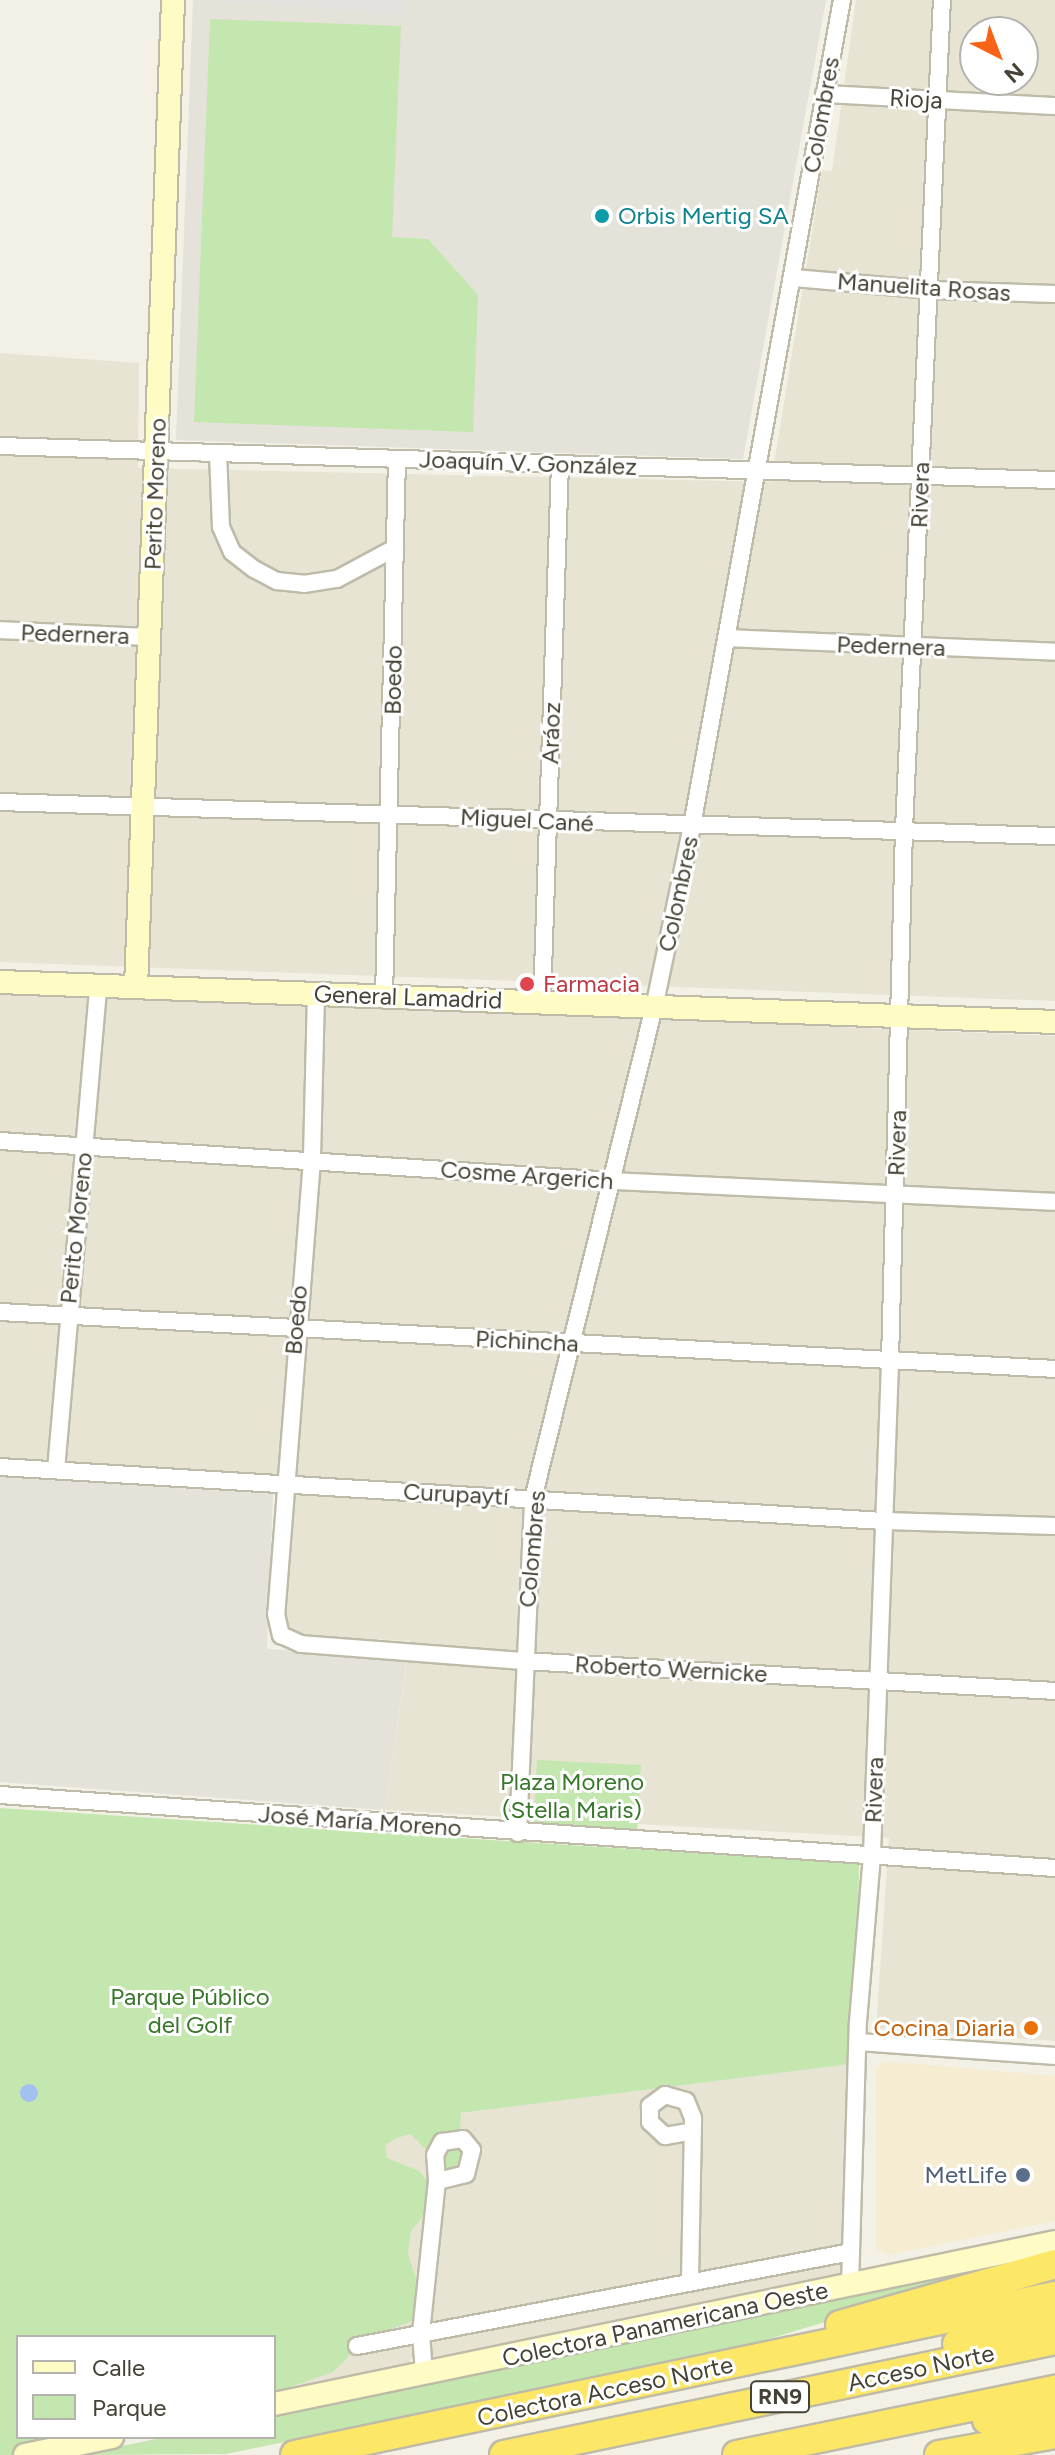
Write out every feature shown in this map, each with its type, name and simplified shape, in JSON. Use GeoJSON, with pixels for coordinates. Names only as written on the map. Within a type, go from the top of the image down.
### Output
{"type":"FeatureCollection","features":[{"type":"Feature","properties":{"kind":"highway"},"geometry":{"type":"LineString","coordinates":[[663,2379],[1055,2264]]}},
{"type":"Feature","properties":{"kind":"highway","name":"Colectora Acceso Norte"},"geometry":{"type":"LineString","coordinates":[[295,2455],[1055,2296]]}},
{"type":"Feature","properties":{"kind":"highway"},"geometry":{"type":"LineString","coordinates":[[814,2390],[1055,2313]]}},
{"type":"Feature","properties":{"kind":"highway","name":"Acceso Norte"},"geometry":{"type":"LineString","coordinates":[[504,2455],[1055,2340]]}},
{"type":"Feature","properties":{"kind":"highway","name":"Acceso Norte"},"geometry":{"type":"LineString","coordinates":[[737,2455],[1055,2390]]}},
{"type":"Feature","properties":{"kind":"highway"},"geometry":{"type":"LineString","coordinates":[[803,2441],[1055,2412]]}},
{"type":"Feature","properties":{"kind":"highway"},"geometry":{"type":"LineString","coordinates":[[939,2455],[1055,2434]]}},
{"type":"Feature","properties":{"kind":"street","name":"Perito Moreno"},"geometry":{"type":"LineString","coordinates":[[136,987],[173,0]]}},
{"type":"Feature","properties":{"kind":"street","name":"Colombres"},"geometry":{"type":"LineString","coordinates":[[518,1833],[533,1499],[613,1181],[692,826],[794,278],[842,0]]}},
{"type":"Feature","properties":{"kind":"street","name":"Rivera"},"geometry":{"type":"LineString","coordinates":[[850,2286],[859,2042],[872,1854],[879,1680],[896,1194],[904,829],[916,647],[920,476],[931,290],[942,0]]}},
{"type":"Feature","properties":{"kind":"street","name":"Rioja"},"geometry":{"type":"LineString","coordinates":[[824,94],[1055,106]]}},
{"type":"Feature","properties":{"kind":"street","name":"Manuelita Rosas"},"geometry":{"type":"LineString","coordinates":[[794,278],[931,290],[1055,294]]}},
{"type":"Feature","properties":{"kind":"street","name":"Joaquín V. González"},"geometry":{"type":"LineString","coordinates":[[0,446],[1055,480]]}},
{"type":"Feature","properties":{"kind":"street"},"geometry":{"type":"LineString","coordinates":[[218,453],[221,527],[232,552],[254,569],[277,581],[304,584],[337,579],[395,548]]}},
{"type":"Feature","properties":{"kind":"street","name":"Boedo"},"geometry":{"type":"LineString","coordinates":[[384,997],[397,459]]}},
{"type":"Feature","properties":{"kind":"street","name":"Aráoz"},"geometry":{"type":"LineString","coordinates":[[542,1001],[560,464]]}},
{"type":"Feature","properties":{"kind":"street","name":"Pedernera"},"geometry":{"type":"LineString","coordinates":[[0,630],[150,637]]}},
{"type":"Feature","properties":{"kind":"street","name":"Pedernera"},"geometry":{"type":"LineString","coordinates":[[727,638],[1055,652]]}},
{"type":"Feature","properties":{"kind":"street","name":"Miguel Cané"},"geometry":{"type":"LineString","coordinates":[[0,802],[1055,836]]}},
{"type":"Feature","properties":{"kind":"street","name":"General Lamadrid"},"geometry":{"type":"LineString","coordinates":[[0,982],[384,997],[655,1003],[1055,1022]]}},
{"type":"Feature","properties":{"kind":"street","name":"Perito Moreno"},"geometry":{"type":"LineString","coordinates":[[56,1470],[66,1316],[85,1146],[98,986]]}},
{"type":"Feature","properties":{"kind":"street","name":"Boedo"},"geometry":{"type":"LineString","coordinates":[[288,1641],[281,1635],[276,1614],[295,1328],[312,1160],[316,994]]}},
{"type":"Feature","properties":{"kind":"street","name":"Cosme Argerich"},"geometry":{"type":"LineString","coordinates":[[0,1141],[613,1181],[1055,1202]]}},
{"type":"Feature","properties":{"kind":"street","name":"Pichincha"},"geometry":{"type":"LineString","coordinates":[[0,1312],[1055,1369]]}},
{"type":"Feature","properties":{"kind":"street","name":"Curupaytí"},"geometry":{"type":"LineString","coordinates":[[0,1467],[884,1521],[1055,1526]]}},
{"type":"Feature","properties":{"kind":"street","name":"Roberto Wernicke"},"geometry":{"type":"LineString","coordinates":[[288,1641],[524,1661],[1055,1691]]}},
{"type":"Feature","properties":{"kind":"street","name":"José María Moreno"},"geometry":{"type":"LineString","coordinates":[[0,1795],[1055,1868]]}},
{"type":"Feature","properties":{"kind":"street"},"geometry":{"type":"LineString","coordinates":[[859,2042],[1055,2056]]}},
{"type":"Feature","properties":{"kind":"street"},"geometry":{"type":"LineString","coordinates":[[690,2280],[692,2131]]}},
{"type":"Feature","properties":{"kind":"street"},"geometry":{"type":"LineString","coordinates":[[424,2373],[421,2333],[437,2181]]}},
{"type":"Feature","properties":{"kind":"street","name":"Colectora Panamericana Oeste"},"geometry":{"type":"LineString","coordinates":[[276,2404],[1055,2242]]}},
{"type":"Feature","properties":{"kind":"street"},"geometry":{"type":"LineString","coordinates":[[357,2346],[690,2280],[851,2252]]}},
{"type":"Feature","properties":{"kind":"street"},"geometry":{"type":"LineString","coordinates":[[25,2455],[102,2439]]}},
{"type":"Feature","properties":{"kind":"shaded area"},"geometry":{"type":"Polygon","coordinates":[[[193,0],[826,0],[743,459],[176,440],[193,0]]]}},
{"type":"Feature","properties":{"kind":"shaded area"},"geometry":{"type":"Polygon","coordinates":[[[213,0],[407,0],[406,15],[213,0]]]}},
{"type":"Feature","properties":{"kind":"shaded area"},"geometry":{"type":"Polygon","coordinates":[[[856,0],[1055,0],[1055,1001],[0,962],[0,353],[139,363],[138,468],[771,482],[822,170],[832,171],[856,0]]]}},
{"type":"Feature","properties":{"kind":"shaded area"},"geometry":{"type":"Polygon","coordinates":[[[0,992],[1055,1036],[1055,2041],[876,2028],[889,1838],[385,1810],[410,1641],[282,1634],[294,1476],[0,1457],[0,992]]]}},
{"type":"Feature","properties":{"kind":"shaded area"},"geometry":{"type":"Polygon","coordinates":[[[0,1477],[273,1494],[267,1649],[407,1658],[385,1810],[0,1782],[0,1477]]]}},
{"type":"Feature","properties":{"kind":"shaded area"},"geometry":{"type":"Polygon","coordinates":[[[883,2061],[1055,2076],[1055,2221],[888,2255],[876,2249],[876,2069],[883,2061]]]}},
{"type":"Feature","properties":{"kind":"shaded area"},"geometry":{"type":"Polygon","coordinates":[[[857,2063],[842,2282],[434,2359],[429,2350],[415,2354],[407,2366],[298,2388],[314,2351],[334,2132],[657,2085],[857,2063]]]}},
{"type":"Feature","properties":{"kind":"green space"},"geometry":{"type":"Polygon","coordinates":[[[210,19],[401,26],[392,237],[428,239],[478,295],[473,432],[194,422],[210,19]]]}},
{"type":"Feature","properties":{"kind":"green space","name":"Plaza Moreno (Stella Maris)"},"geometry":{"type":"Polygon","coordinates":[[[537,1760],[641,1765],[637,1835],[540,1828],[534,1823],[537,1760]]]}},
{"type":"Feature","properties":{"kind":"green space","name":"Parque Público del Golf"},"geometry":{"type":"Polygon","coordinates":[[[0,1808],[859,1864],[857,2063],[461,2113],[460,2134],[470,2144],[454,2182],[410,2134],[397,2138],[385,2145],[387,2158],[419,2171],[427,2181],[424,2215],[411,2231],[408,2254],[420,2291],[412,2321],[351,2344],[348,2357],[333,2372],[276,2392],[276,2335],[16,2335],[16,2439],[63,2439],[33,2455],[0,2455],[0,1808]]]}},
{"type":"Feature","properties":{"kind":"green space"},"geometry":{"type":"Polygon","coordinates":[[[1055,2253],[735,2349],[226,2454],[77,2455],[156,2439],[276,2439],[276,2415],[1055,2253]]]}},
{"type":"Feature","properties":{"kind":"water"},"geometry":{"type":"Polygon","coordinates":[[[25,2084],[33,2084],[38,2093],[36,2100],[25,2102],[20,2097],[20,2089],[25,2084]]]}},
{"type":"Feature","properties":{"kind":"place","name":"Orbis Mertig SA"},"geometry":{"type":"Point","coordinates":[602,216]}},
{"type":"Feature","properties":{"kind":"place","name":"Farmacia"},"geometry":{"type":"Point","coordinates":[527,984]}},
{"type":"Feature","properties":{"kind":"place","name":"Cocina Diaria"},"geometry":{"type":"Point","coordinates":[1031,2028]}},
{"type":"Feature","properties":{"kind":"place","name":"MetLife"},"geometry":{"type":"Point","coordinates":[1023,2175]}}]}
